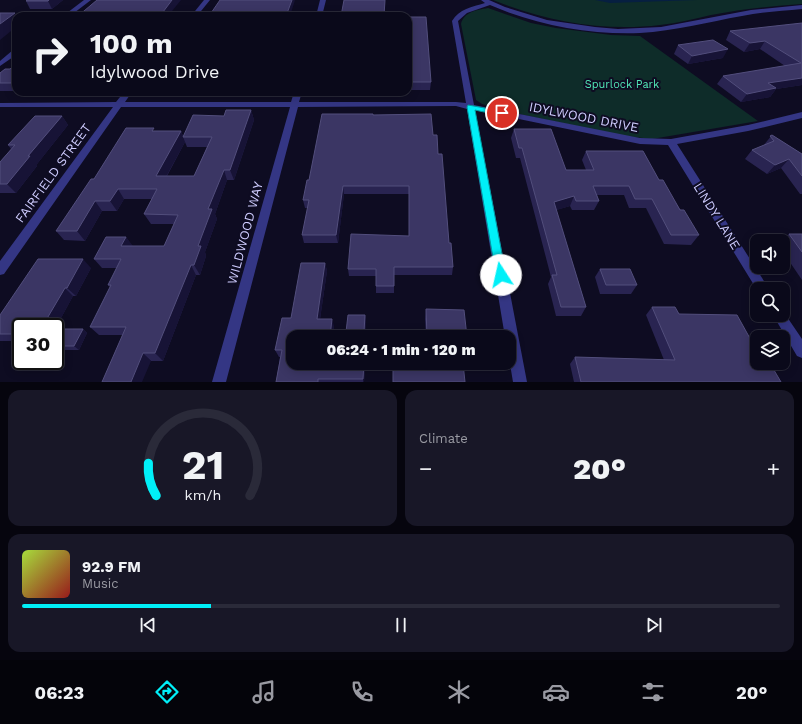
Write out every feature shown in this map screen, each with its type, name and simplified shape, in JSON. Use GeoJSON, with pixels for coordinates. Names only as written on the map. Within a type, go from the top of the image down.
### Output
{"type":"FeatureCollection","features":[{"type":"Feature","properties":{"kind":"street"},"geometry":{"type":"LineString","coordinates":[[72,12],[88,0]]}},
{"type":"Feature","properties":{"kind":"street"},"geometry":{"type":"LineString","coordinates":[[197,12],[207,0]]}},
{"type":"Feature","properties":{"kind":"street"},"geometry":{"type":"LineString","coordinates":[[320,12],[323,0]]}},
{"type":"Feature","properties":{"kind":"street"},"geometry":{"type":"LineString","coordinates":[[520,382],[455,21],[457,17],[486,1],[536,18],[598,29],[632,31],[662,29],[752,12],[802,7]]}},
{"type":"Feature","properties":{"kind":"street"},"geometry":{"type":"LineString","coordinates":[[0,64],[12,55]]}},
{"type":"Feature","properties":{"kind":"street","name":"FAIRFIELD STREET"},"geometry":{"type":"LineString","coordinates":[[0,270],[125,96]]}},
{"type":"Feature","properties":{"kind":"street","name":"WILDWOOD WAY"},"geometry":{"type":"LineString","coordinates":[[219,382],[297,96]]}},
{"type":"Feature","properties":{"kind":"street","name":"IDYLWOOD DRIVE"},"geometry":{"type":"LineString","coordinates":[[0,105],[456,104],[640,142],[671,142],[748,128],[802,115]]}},
{"type":"Feature","properties":{"kind":"street","name":"LINDY LANE"},"geometry":{"type":"LineString","coordinates":[[671,142],[759,282]]}},
{"type":"Feature","properties":{"kind":"street"},"geometry":{"type":"LineString","coordinates":[[783,322],[802,352]]}},
{"type":"Feature","properties":{"kind":"green space"},"geometry":{"type":"Polygon","coordinates":[[[493,0],[802,0],[802,4],[734,11],[660,25],[618,27],[596,26],[554,19],[533,14],[493,0]]]}},
{"type":"Feature","properties":{"kind":"green space","name":"Spurlock Park"},"geometry":{"type":"Polygon","coordinates":[[[488,8],[531,23],[556,28],[611,35],[640,36],[758,121],[652,139],[625,136],[505,111],[482,104],[476,100],[461,24],[465,17],[471,12],[488,8]]]}},
{"type":"Feature","properties":{"kind":"water"},"geometry":{"type":"Polygon","coordinates":[[[595,0],[697,0],[610,3],[595,0]]]}},
{"type":"Feature","properties":{"kind":"building"},"geometry":{"type":"Polygon","coordinates":[[[27,0],[49,0],[26,1],[27,0]]]}},
{"type":"Feature","properties":{"kind":"building"},"geometry":{"type":"Polygon","coordinates":[[[97,0],[172,0],[163,12],[83,12],[97,0]]]}},
{"type":"Feature","properties":{"kind":"building"},"geometry":{"type":"Polygon","coordinates":[[[220,0],[292,0],[288,12],[212,12],[220,0]]]}},
{"type":"Feature","properties":{"kind":"building"},"geometry":{"type":"Polygon","coordinates":[[[344,0],[385,0],[384,12],[342,12],[344,0]]]}},
{"type":"Feature","properties":{"kind":"building"},"geometry":{"type":"Polygon","coordinates":[[[0,13],[12,13],[12,15],[0,24],[0,13]]]}},
{"type":"Feature","properties":{"kind":"building"},"geometry":{"type":"Polygon","coordinates":[[[412,17],[426,17],[431,82],[412,82],[412,17]]]}},
{"type":"Feature","properties":{"kind":"building"},"geometry":{"type":"Polygon","coordinates":[[[802,23],[802,78],[768,83],[776,88],[747,94],[723,76],[801,63],[765,41],[750,43],[730,31],[802,23]]]}},
{"type":"Feature","properties":{"kind":"building"},"geometry":{"type":"Polygon","coordinates":[[[713,40],[728,49],[692,56],[678,45],[713,40]]]}},
{"type":"Feature","properties":{"kind":"building"},"geometry":{"type":"Polygon","coordinates":[[[12,67],[12,83],[0,83],[0,73],[5,69],[12,67]]]}},
{"type":"Feature","properties":{"kind":"building"},"geometry":{"type":"Polygon","coordinates":[[[226,110],[251,110],[230,170],[224,170],[208,209],[212,209],[198,246],[201,246],[194,265],[191,265],[155,353],[143,353],[131,382],[102,382],[126,327],[90,327],[111,285],[108,285],[121,259],[94,259],[106,237],[126,237],[121,246],[164,246],[178,215],[144,214],[157,189],[118,189],[110,201],[95,201],[77,231],[56,231],[91,179],[94,179],[126,128],[154,128],[152,131],[181,131],[156,176],[194,176],[212,137],[183,137],[193,115],[224,116],[226,110]]]}},
{"type":"Feature","properties":{"kind":"building"},"geometry":{"type":"Polygon","coordinates":[[[322,114],[431,114],[433,135],[437,135],[438,154],[442,154],[449,243],[451,243],[453,267],[394,267],[394,286],[376,286],[376,269],[348,269],[351,234],[409,236],[409,186],[343,186],[336,235],[302,235],[309,200],[303,200],[307,180],[309,180],[322,114]]]}},
{"type":"Feature","properties":{"kind":"building"},"geometry":{"type":"Polygon","coordinates":[[[35,116],[62,116],[28,156],[30,156],[7,184],[0,184],[0,162],[15,145],[8,145],[35,116]]]}},
{"type":"Feature","properties":{"kind":"building"},"geometry":{"type":"Polygon","coordinates":[[[514,129],[551,129],[566,170],[594,170],[586,151],[643,151],[659,180],[663,180],[680,210],[684,210],[699,235],[671,235],[652,199],[635,199],[629,186],[593,186],[599,201],[576,201],[574,196],[554,202],[586,307],[561,307],[552,275],[557,275],[522,148],[519,148],[514,129]]]}},
{"type":"Feature","properties":{"kind":"building"},"geometry":{"type":"Polygon","coordinates":[[[772,135],[802,154],[802,176],[789,159],[775,165],[752,150],[774,141],[770,136],[772,135]]]}},
{"type":"Feature","properties":{"kind":"building"},"geometry":{"type":"Polygon","coordinates":[[[790,234],[802,234],[802,252],[790,235],[790,234]]]}},
{"type":"Feature","properties":{"kind":"building"},"geometry":{"type":"Polygon","coordinates":[[[38,259],[83,259],[67,288],[65,288],[47,318],[12,318],[12,334],[0,334],[0,315],[38,259]]]}},
{"type":"Feature","properties":{"kind":"building"},"geometry":{"type":"Polygon","coordinates":[[[301,263],[325,263],[317,319],[332,319],[331,330],[286,330],[286,370],[364,370],[363,379],[318,379],[318,382],[276,382],[282,350],[275,350],[282,318],[291,318],[301,263]]]}},
{"type":"Feature","properties":{"kind":"building"},"geometry":{"type":"Polygon","coordinates":[[[600,269],[630,269],[637,285],[606,285],[600,269]]]}},
{"type":"Feature","properties":{"kind":"building"},"geometry":{"type":"Polygon","coordinates":[[[652,307],[675,307],[679,314],[737,315],[750,338],[750,370],[774,370],[781,382],[581,382],[575,357],[675,360],[652,307]]]}},
{"type":"Feature","properties":{"kind":"building"},"geometry":{"type":"Polygon","coordinates":[[[426,309],[464,310],[466,330],[427,330],[426,309]]]}},
{"type":"Feature","properties":{"kind":"building"},"geometry":{"type":"Polygon","coordinates":[[[348,315],[365,315],[364,330],[346,330],[348,315]]]}},
{"type":"Feature","properties":{"kind":"building"},"geometry":{"type":"Polygon","coordinates":[[[65,329],[83,329],[74,346],[64,346],[65,329]]]}},
{"type":"Feature","properties":{"kind":"building"},"geometry":{"type":"Polygon","coordinates":[[[393,370],[464,370],[465,382],[393,382],[393,370]]]}},
{"type":"Feature","properties":{"kind":"route"},"geometry":{"type":"LineString","coordinates":[[501,275],[471,107],[502,113]]}}]}
